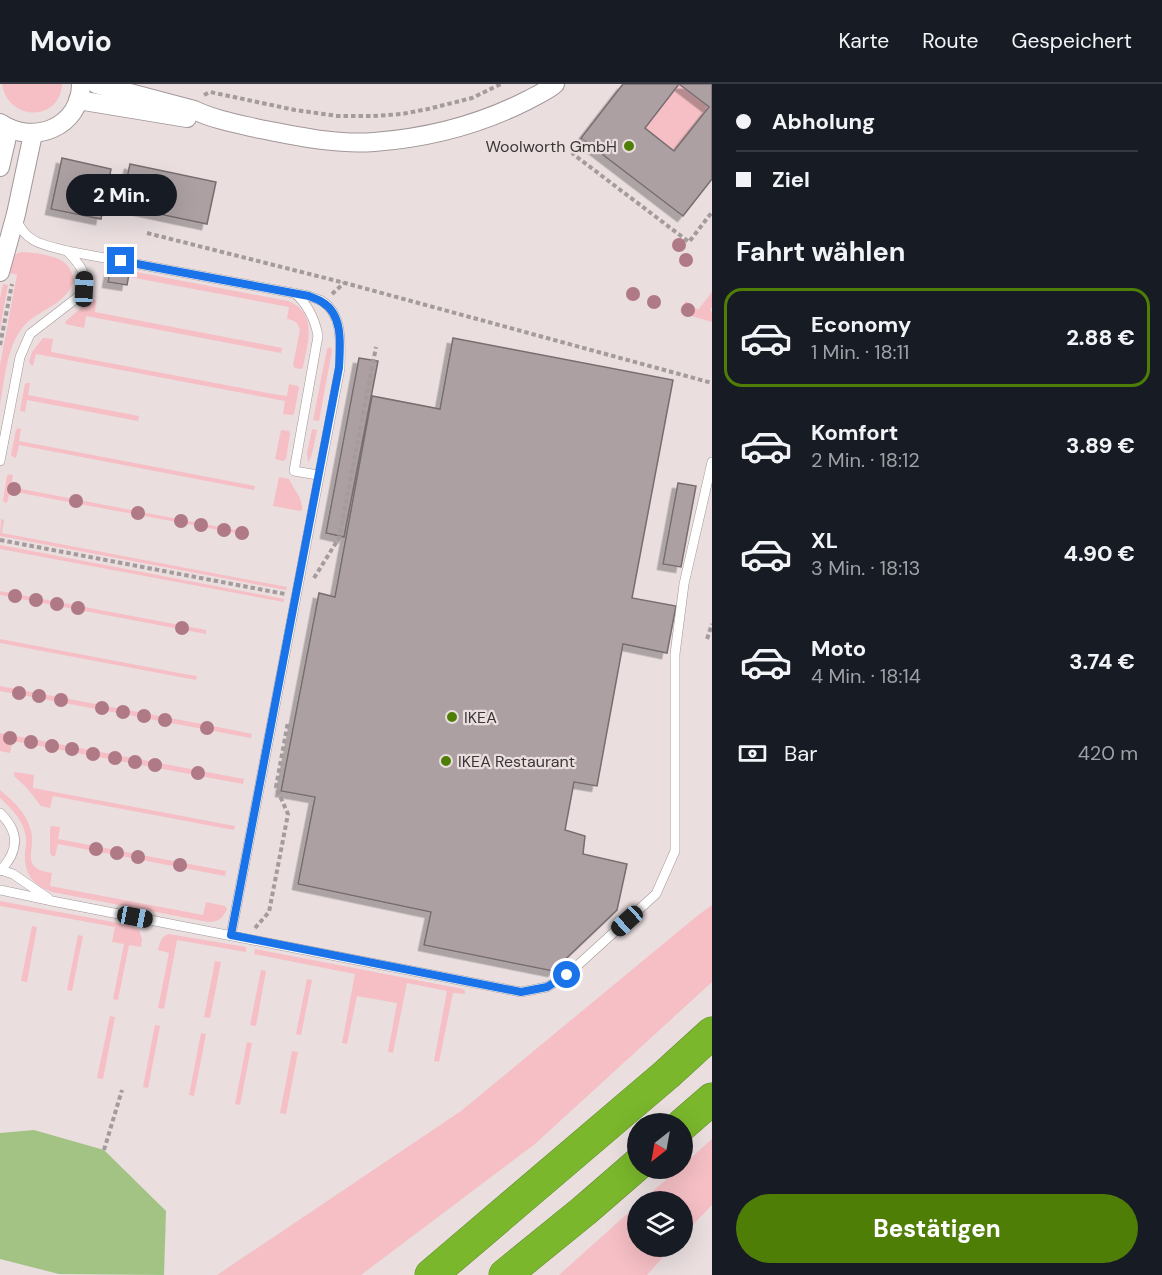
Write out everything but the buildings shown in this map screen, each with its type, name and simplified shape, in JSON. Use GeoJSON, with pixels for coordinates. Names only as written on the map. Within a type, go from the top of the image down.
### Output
{"type":"FeatureCollection","features":[{"type":"Feature","properties":{"kind":"highway"},"geometry":{"type":"LineString","coordinates":[[431,1275],[668,1074],[712,1033]]}},
{"type":"Feature","properties":{"kind":"highway"},"geometry":{"type":"LineString","coordinates":[[693,1115],[712,1098]]}},
{"type":"Feature","properties":{"kind":"highway"},"geometry":{"type":"LineString","coordinates":[[505,1275],[627,1174]]}},
{"type":"Feature","properties":{"kind":"highway"},"geometry":{"type":"LineString","coordinates":[[529,1275],[585,1210]]}},
{"type":"Feature","properties":{"kind":"street"},"geometry":{"type":"LineString","coordinates":[[96,84],[195,110],[209,117],[296,136],[336,141],[373,142],[446,131],[506,111],[555,84]]}},
{"type":"Feature","properties":{"kind":"street"},"geometry":{"type":"LineString","coordinates":[[0,167],[5,125],[33,134],[50,130],[64,122],[75,109],[80,92],[192,119],[209,117]]}},
{"type":"Feature","properties":{"kind":"street"},"geometry":{"type":"LineString","coordinates":[[3,277],[33,134]]}},
{"type":"Feature","properties":{"kind":"lane"},"geometry":{"type":"LineString","coordinates":[[16,214],[20,228],[26,236],[45,245],[309,296],[324,302],[338,322],[341,340],[339,368],[231,935]]}},
{"type":"Feature","properties":{"kind":"lane"},"geometry":{"type":"LineString","coordinates":[[0,461],[17,372],[26,342],[30,334],[78,297],[84,289],[84,276],[79,263],[68,251]]}},
{"type":"Feature","properties":{"kind":"lane"},"geometry":{"type":"LineString","coordinates":[[293,292],[305,302],[315,322],[318,336],[294,471],[318,475]]}},
{"type":"Feature","properties":{"kind":"lane"},"geometry":{"type":"LineString","coordinates":[[0,890],[521,992],[547,987],[567,975],[656,894],[675,852],[675,654],[684,584],[712,462]]}},
{"type":"Feature","properties":{"kind":"lane"},"geometry":{"type":"LineString","coordinates":[[0,813],[13,829],[15,838],[13,852],[1,870],[13,874],[52,901]]}},
{"type":"Feature","properties":{"kind":"path"},"geometry":{"type":"LineString","coordinates":[[210,92],[295,110],[338,116],[373,116],[402,114],[472,98],[501,84]]}},
{"type":"Feature","properties":{"kind":"path"},"geometry":{"type":"LineString","coordinates":[[584,140],[573,154],[689,242],[712,212]]}},
{"type":"Feature","properties":{"kind":"path"},"geometry":{"type":"LineString","coordinates":[[147,233],[345,283],[712,383]]}},
{"type":"Feature","properties":{"kind":"path"},"geometry":{"type":"LineString","coordinates":[[0,345],[12,282],[3,277]]}},
{"type":"Feature","properties":{"kind":"path"},"geometry":{"type":"LineString","coordinates":[[0,540],[310,599],[315,577],[339,538],[376,347]]}},
{"type":"Feature","properties":{"kind":"path"},"geometry":{"type":"LineString","coordinates":[[707,639],[712,624]]}},
{"type":"Feature","properties":{"kind":"path"},"geometry":{"type":"LineString","coordinates":[[254,929],[269,912],[288,814],[276,787],[289,716]]}},
{"type":"Feature","properties":{"kind":"path"},"geometry":{"type":"LineString","coordinates":[[104,1150],[122,1090]]}},
{"type":"Feature","properties":{"kind":"shaded area"},"geometry":{"type":"Polygon","coordinates":[[[2,84],[62,84],[59,96],[53,105],[44,111],[34,112],[23,111],[14,105],[6,96],[2,84]]]}},
{"type":"Feature","properties":{"kind":"shaded area"},"geometry":{"type":"Polygon","coordinates":[[[679,84],[709,107],[674,151],[645,128],[679,84]]]}},
{"type":"Feature","properties":{"kind":"shaded area"},"geometry":{"type":"Polygon","coordinates":[[[21,252],[41,254],[62,261],[69,268],[74,280],[59,301],[29,321],[17,335],[7,364],[0,404],[0,365],[17,275],[5,272],[12,257],[21,252]]]}},
{"type":"Feature","properties":{"kind":"shaded area"},"geometry":{"type":"Polygon","coordinates":[[[110,267],[288,301],[304,313],[309,329],[303,367],[295,368],[293,365],[300,330],[296,322],[287,319],[289,307],[130,277],[129,274],[110,271],[110,267]]]}},
{"type":"Feature","properties":{"kind":"shaded area"},"geometry":{"type":"Polygon","coordinates":[[[3,284],[8,285],[0,329],[0,298],[3,284]]]}},
{"type":"Feature","properties":{"kind":"shaded area"},"geometry":{"type":"Polygon","coordinates":[[[712,292],[710,310],[712,322],[681,313],[680,310],[686,301],[698,310],[712,292]]]}},
{"type":"Feature","properties":{"kind":"shaded area"},"geometry":{"type":"Polygon","coordinates":[[[90,299],[96,300],[95,312],[282,348],[281,353],[86,316],[84,328],[65,324],[90,299]]]}},
{"type":"Feature","properties":{"kind":"shaded area"},"geometry":{"type":"Polygon","coordinates":[[[43,338],[53,339],[51,352],[273,394],[287,396],[289,384],[298,386],[294,414],[283,414],[285,401],[42,355],[36,354],[33,366],[29,362],[32,352],[43,338]]]}},
{"type":"Feature","properties":{"kind":"shaded area"},"geometry":{"type":"Polygon","coordinates":[[[330,347],[332,350],[319,421],[313,420],[327,349],[330,347]]]}},
{"type":"Feature","properties":{"kind":"shaded area"},"geometry":{"type":"Polygon","coordinates":[[[27,383],[30,383],[28,395],[139,416],[138,421],[27,400],[25,412],[21,411],[27,383]]]}},
{"type":"Feature","properties":{"kind":"shaded area"},"geometry":{"type":"Polygon","coordinates":[[[18,428],[21,429],[19,441],[255,486],[254,490],[19,445],[16,458],[11,455],[18,428]]]}},
{"type":"Feature","properties":{"kind":"shaded area"},"geometry":{"type":"Polygon","coordinates":[[[312,429],[317,430],[308,463],[307,453],[312,429]]]}},
{"type":"Feature","properties":{"kind":"shaded area"},"geometry":{"type":"Polygon","coordinates":[[[281,430],[289,431],[290,434],[286,459],[283,461],[275,459],[281,430]]]}},
{"type":"Feature","properties":{"kind":"shaded area"},"geometry":{"type":"Polygon","coordinates":[[[9,474],[13,475],[11,487],[246,532],[246,535],[10,491],[7,503],[3,501],[9,474]]]}},
{"type":"Feature","properties":{"kind":"shaded area"},"geometry":{"type":"Polygon","coordinates":[[[279,477],[289,479],[300,498],[302,510],[273,506],[279,477]]]}},
{"type":"Feature","properties":{"kind":"shaded area"},"geometry":{"type":"Polygon","coordinates":[[[1,519],[4,520],[2,533],[287,587],[286,590],[0,536],[1,519]]]}},
{"type":"Feature","properties":{"kind":"shaded area"},"geometry":{"type":"Polygon","coordinates":[[[0,545],[284,599],[284,602],[0,549],[0,545]]]}},
{"type":"Feature","properties":{"kind":"shaded area"},"geometry":{"type":"Polygon","coordinates":[[[0,591],[206,630],[206,634],[0,595],[0,591]]]}},
{"type":"Feature","properties":{"kind":"shaded area"},"geometry":{"type":"Polygon","coordinates":[[[0,639],[197,676],[196,680],[0,643],[0,639]]]}},
{"type":"Feature","properties":{"kind":"shaded area"},"geometry":{"type":"Polygon","coordinates":[[[0,686],[252,734],[251,738],[0,691],[0,686]]]}},
{"type":"Feature","properties":{"kind":"shaded area"},"geometry":{"type":"Polygon","coordinates":[[[0,733],[244,779],[243,784],[13,741],[10,753],[0,751],[0,733]]]}},
{"type":"Feature","properties":{"kind":"shaded area"},"geometry":{"type":"Polygon","coordinates":[[[14,772],[34,775],[33,788],[235,826],[234,830],[53,796],[50,808],[41,806],[14,776],[14,772]]]}},
{"type":"Feature","properties":{"kind":"shaded area"},"geometry":{"type":"Polygon","coordinates":[[[0,790],[23,813],[31,831],[32,863],[42,871],[52,873],[50,886],[203,915],[206,902],[225,906],[227,909],[218,920],[208,922],[45,889],[34,882],[28,872],[25,860],[24,828],[16,814],[0,798],[0,790]]]}},
{"type":"Feature","properties":{"kind":"shaded area"},"geometry":{"type":"Polygon","coordinates":[[[51,826],[60,827],[58,839],[226,871],[225,876],[58,844],[55,856],[52,856],[50,853],[51,826]]]}},
{"type":"Feature","properties":{"kind":"shaded area"},"geometry":{"type":"Polygon","coordinates":[[[0,901],[129,925],[139,930],[142,939],[141,947],[129,945],[118,1000],[113,999],[124,944],[112,942],[115,927],[0,906],[0,901]]]}},
{"type":"Feature","properties":{"kind":"shaded area"},"geometry":{"type":"Polygon","coordinates":[[[712,905],[712,982],[535,1144],[361,1275],[217,1275],[461,1111],[712,905]]]}},
{"type":"Feature","properties":{"kind":"shaded area"},"geometry":{"type":"Polygon","coordinates":[[[32,926],[37,927],[27,982],[21,981],[32,926]]]}},
{"type":"Feature","properties":{"kind":"shaded area"},"geometry":{"type":"Polygon","coordinates":[[[169,934],[246,947],[246,952],[177,940],[164,1009],[158,1008],[169,953],[158,950],[160,942],[169,934]]]}},
{"type":"Feature","properties":{"kind":"shaded area"},"geometry":{"type":"Polygon","coordinates":[[[78,935],[83,936],[72,991],[67,990],[78,935]]]}},
{"type":"Feature","properties":{"kind":"shaded area"},"geometry":{"type":"Polygon","coordinates":[[[255,949],[463,989],[465,994],[453,993],[439,1062],[434,1061],[447,991],[407,983],[393,1053],[388,1052],[397,1003],[357,996],[347,1044],[342,1043],[355,974],[254,954],[255,949]]]}},
{"type":"Feature","properties":{"kind":"shaded area"},"geometry":{"type":"Polygon","coordinates":[[[215,961],[221,962],[210,1018],[204,1017],[215,961]]]}},
{"type":"Feature","properties":{"kind":"shaded area"},"geometry":{"type":"Polygon","coordinates":[[[261,970],[266,971],[256,1026],[250,1025],[261,970]]]}},
{"type":"Feature","properties":{"kind":"shaded area"},"geometry":{"type":"Polygon","coordinates":[[[307,979],[312,980],[301,1035],[296,1034],[307,979]]]}},
{"type":"Feature","properties":{"kind":"shaded area"},"geometry":{"type":"Polygon","coordinates":[[[110,1016],[115,1017],[103,1079],[97,1078],[110,1016]]]}},
{"type":"Feature","properties":{"kind":"shaded area"},"geometry":{"type":"Polygon","coordinates":[[[155,1025],[160,1026],[148,1088],[143,1087],[155,1025]]]}},
{"type":"Feature","properties":{"kind":"shaded area"},"geometry":{"type":"Polygon","coordinates":[[[201,1033],[206,1034],[194,1096],[189,1095],[201,1033]]]}},
{"type":"Feature","properties":{"kind":"shaded area"},"geometry":{"type":"Polygon","coordinates":[[[247,1042],[252,1043],[240,1105],[235,1104],[247,1042]]]}},
{"type":"Feature","properties":{"kind":"shaded area"},"geometry":{"type":"Polygon","coordinates":[[[292,1051],[298,1052],[286,1114],[280,1113],[292,1051]]]}},
{"type":"Feature","properties":{"kind":"shaded area"},"geometry":{"type":"Polygon","coordinates":[[[34,1130],[104,1150],[166,1211],[164,1275],[59,1274],[0,1259],[0,1133],[34,1130]]]}},
{"type":"Feature","properties":{"kind":"shaded area"},"geometry":{"type":"Polygon","coordinates":[[[712,1139],[712,1205],[693,1225],[693,1191],[653,1191],[667,1179],[693,1179],[693,1156],[712,1139]]]}},
{"type":"Feature","properties":{"kind":"shaded area"},"geometry":{"type":"Polygon","coordinates":[[[627,1214],[627,1257],[663,1257],[647,1275],[559,1275],[627,1214]]]}},
{"type":"Feature","properties":{"kind":"place","name":"Woolworth GmbH"},"geometry":{"type":"Point","coordinates":[629,146]}},
{"type":"Feature","properties":{"kind":"place","name":"IKEA"},"geometry":{"type":"Point","coordinates":[452,717]}},
{"type":"Feature","properties":{"kind":"place","name":"IKEA Restaurant"},"geometry":{"type":"Point","coordinates":[446,761]}},
{"type":"Feature","properties":{"kind":"route"},"geometry":{"type":"LineString","coordinates":[[121,261],[309,296],[324,302],[331,311],[338,322],[341,340],[339,368],[231,935],[521,992],[547,987],[567,975]]}}]}
